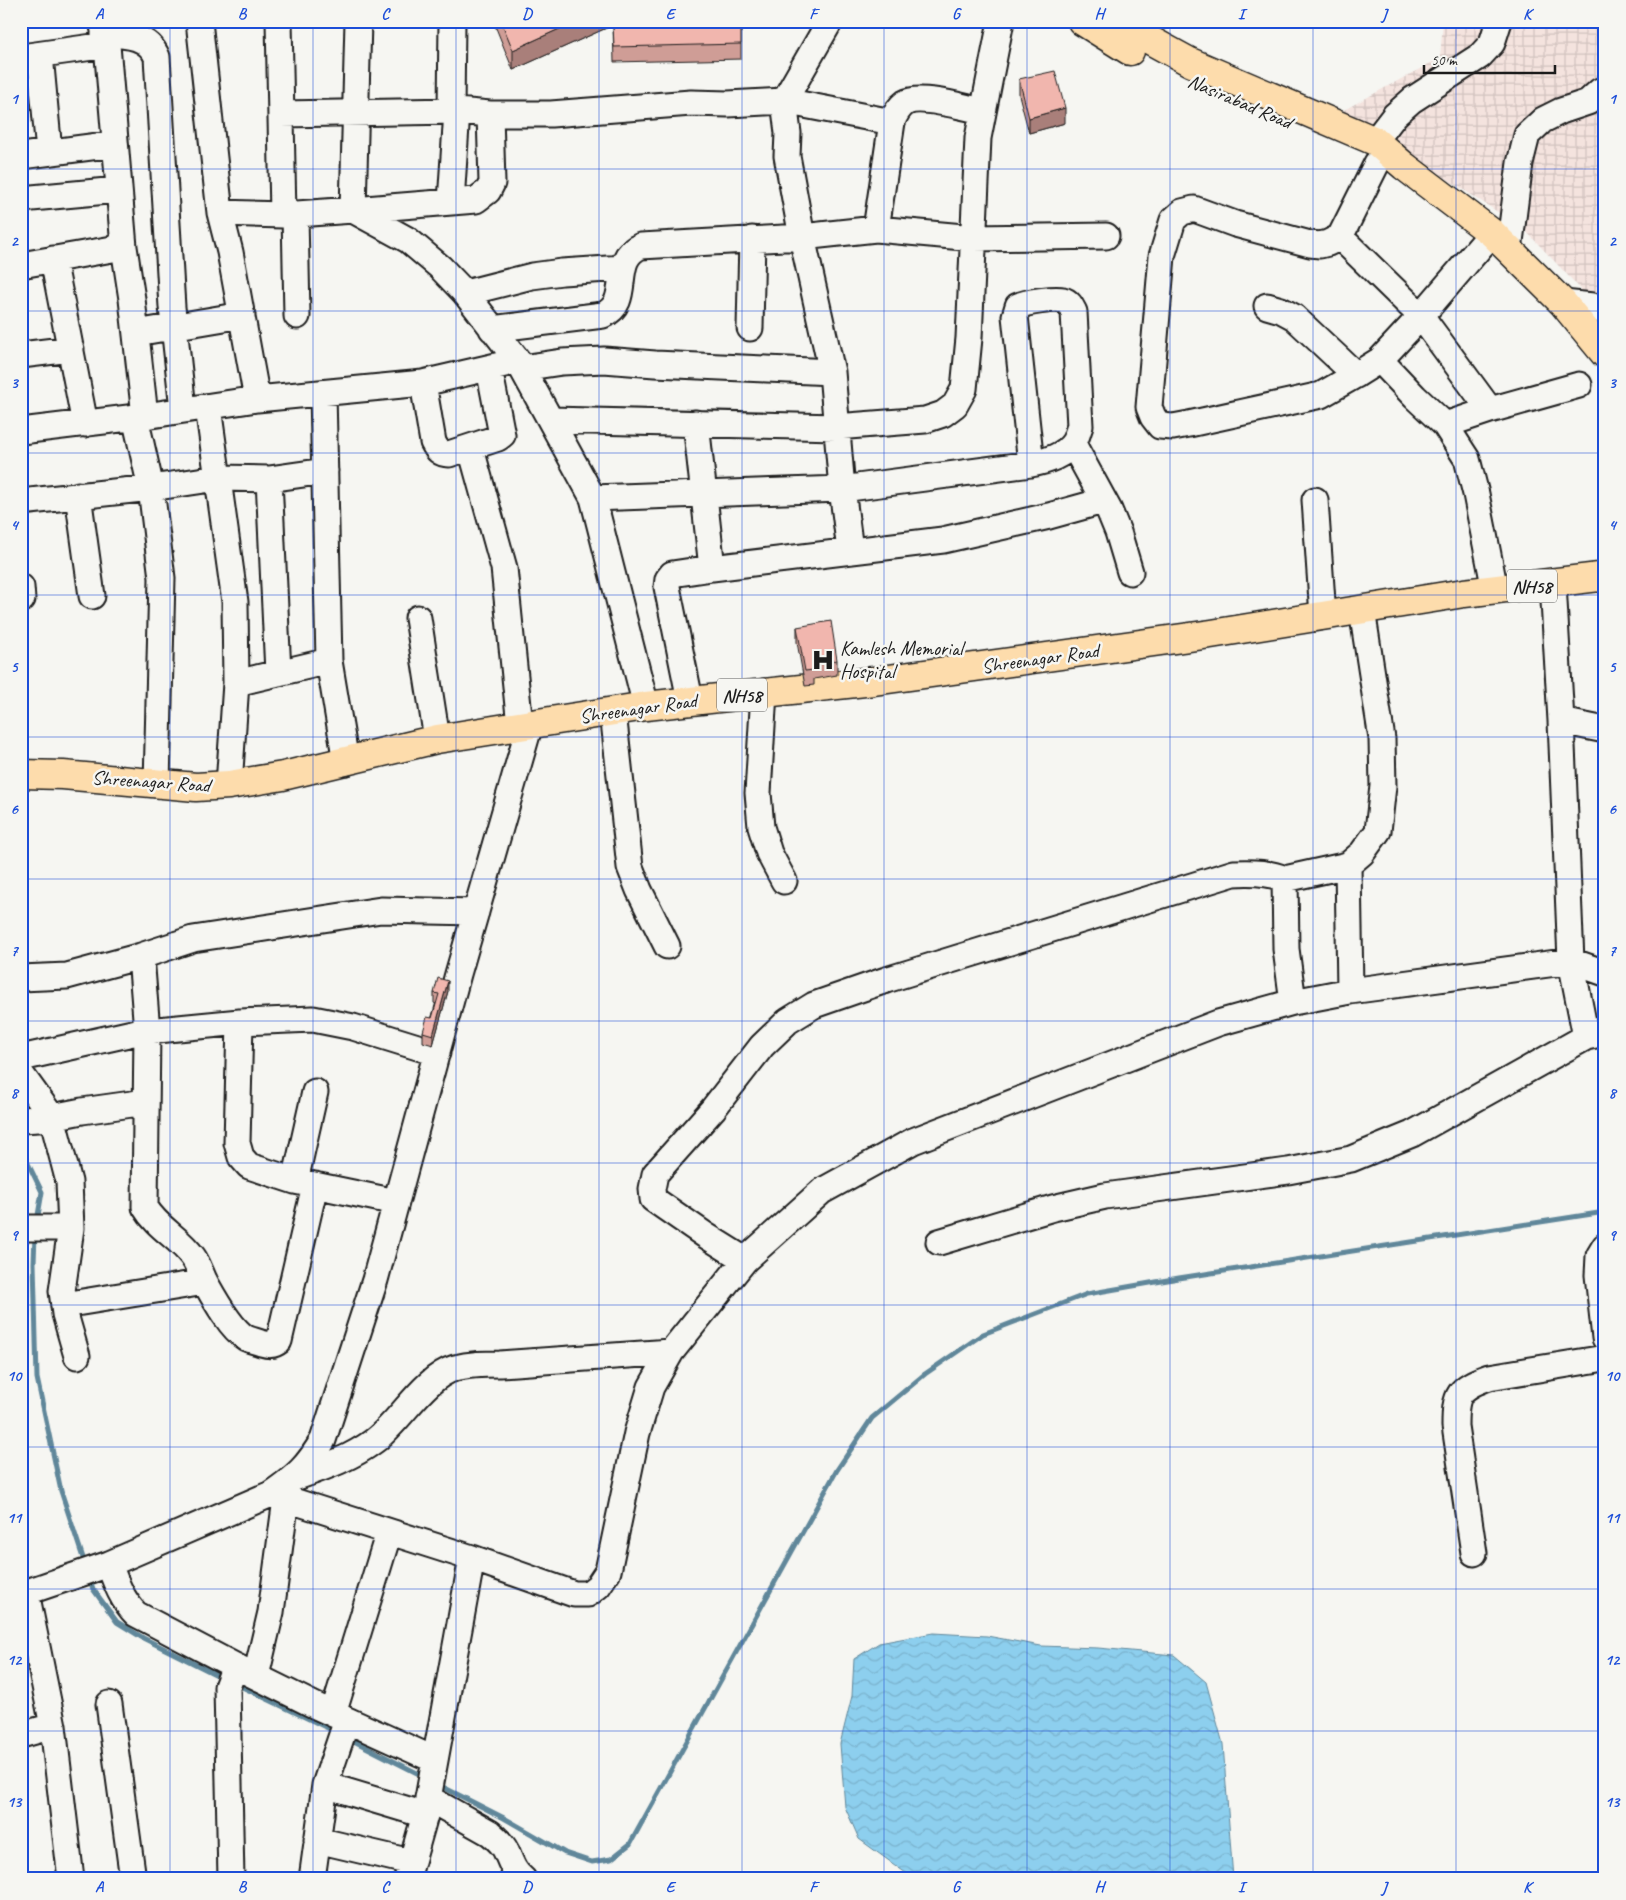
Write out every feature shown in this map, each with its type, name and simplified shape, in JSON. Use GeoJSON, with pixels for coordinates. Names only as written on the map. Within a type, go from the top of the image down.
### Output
{"type":"FeatureCollection","features":[{"type":"Feature","properties":{"kind":"highway","name":"Nasirabad Road"},"geometry":{"type":"LineString","coordinates":[[1082,21],[1134,53],[1192,81],[1327,138],[1376,152]]}},
{"type":"Feature","properties":{"kind":"highway","name":"Nasirabad Road"},"geometry":{"type":"LineString","coordinates":[[1115,21],[1190,62],[1404,166],[1501,242],[1563,303],[1605,354]]}},
{"type":"Feature","properties":{"kind":"highway","name":"NH58"},"geometry":{"type":"LineString","coordinates":[[1495,590],[1603,577]]}},
{"type":"Feature","properties":{"kind":"highway","name":"Shreenagar Road"},"geometry":{"type":"LineString","coordinates":[[21,774],[63,774],[196,787],[229,785],[284,776],[437,739],[646,706],[874,681],[1324,616],[1464,593],[1495,590]]}},
{"type":"Feature","properties":{"kind":"street"},"geometry":{"type":"LineString","coordinates":[[199,21],[220,213],[230,252],[258,399]]}},
{"type":"Feature","properties":{"kind":"street"},"geometry":{"type":"LineString","coordinates":[[279,21],[281,114],[297,316]]}},
{"type":"Feature","properties":{"kind":"street"},"geometry":{"type":"LineString","coordinates":[[354,210],[358,21]]}},
{"type":"Feature","properties":{"kind":"street"},"geometry":{"type":"LineString","coordinates":[[451,202],[454,111],[452,21]]}},
{"type":"Feature","properties":{"kind":"street"},"geometry":{"type":"LineString","coordinates":[[830,21],[784,101],[788,133],[787,156],[802,237],[832,372],[842,490],[850,550]]}},
{"type":"Feature","properties":{"kind":"street"},"geometry":{"type":"LineString","coordinates":[[551,420],[836,427],[925,420],[943,414],[955,405],[964,390],[969,338],[978,138],[1001,21]]}},
{"type":"Feature","properties":{"kind":"street"},"geometry":{"type":"LineString","coordinates":[[1499,21],[1492,44],[1480,56],[1404,107],[1376,152],[1340,237],[1320,245],[1310,244],[1235,224],[1194,209],[1182,212],[1173,220],[1162,256],[1149,407],[1153,417],[1160,426],[1173,427],[1189,424],[1321,395],[1380,360],[1421,316],[1501,242],[1527,135],[1543,120],[1561,111],[1588,102],[1600,90]]}},
{"type":"Feature","properties":{"kind":"street"},"geometry":{"type":"LineString","coordinates":[[104,34],[124,247],[136,333],[140,417],[162,578],[157,784]]}},
{"type":"Feature","properties":{"kind":"street"},"geometry":{"type":"LineString","coordinates":[[49,152],[31,56],[104,34],[131,35],[146,41],[154,49],[157,57],[174,327],[183,409]]}},
{"type":"Feature","properties":{"kind":"street"},"geometry":{"type":"LineString","coordinates":[[876,229],[892,122],[897,111],[906,102],[918,99],[983,111]]}},
{"type":"Feature","properties":{"kind":"street"},"geometry":{"type":"LineString","coordinates":[[281,114],[454,111],[490,114],[551,114],[691,103],[728,104],[784,101],[892,122]]}},
{"type":"Feature","properties":{"kind":"street"},"geometry":{"type":"LineString","coordinates":[[220,213],[289,214],[476,200],[488,191],[492,183],[490,114]]}},
{"type":"Feature","properties":{"kind":"street"},"geometry":{"type":"LineString","coordinates":[[21,156],[114,144]]}},
{"type":"Feature","properties":{"kind":"street"},"geometry":{"type":"LineString","coordinates":[[21,199],[118,190]]}},
{"type":"Feature","properties":{"kind":"street"},"geometry":{"type":"LineString","coordinates":[[354,210],[408,240],[440,267],[465,293],[520,364],[593,498],[646,706]]}},
{"type":"Feature","properties":{"kind":"street"},"geometry":{"type":"LineString","coordinates":[[492,329],[603,315],[612,311],[617,304],[623,268],[631,250],[641,246],[802,237],[876,229],[974,238],[1106,236]]}},
{"type":"Feature","properties":{"kind":"street"},"geometry":{"type":"LineString","coordinates":[[1340,237],[1421,316],[1490,410]]}},
{"type":"Feature","properties":{"kind":"street"},"geometry":{"type":"LineString","coordinates":[[750,328],[752,239]]}},
{"type":"Feature","properties":{"kind":"street"},"geometry":{"type":"LineString","coordinates":[[21,265],[124,247]]}},
{"type":"Feature","properties":{"kind":"street"},"geometry":{"type":"LineString","coordinates":[[53,259],[85,424]]}},
{"type":"Feature","properties":{"kind":"street"},"geometry":{"type":"LineString","coordinates":[[465,293],[532,276],[623,268]]}},
{"type":"Feature","properties":{"kind":"street"},"geometry":{"type":"LineString","coordinates":[[593,498],[842,490],[1042,463],[1073,444],[1080,426],[1074,312],[1064,300],[1025,302],[1018,306],[1015,316],[1031,464]]}},
{"type":"Feature","properties":{"kind":"street"},"geometry":{"type":"LineString","coordinates":[[1563,303],[1593,306],[1605,312]]}},
{"type":"Feature","properties":{"kind":"street"},"geometry":{"type":"LineString","coordinates":[[1267,306],[1281,310],[1294,317],[1356,375]]}},
{"type":"Feature","properties":{"kind":"street"},"geometry":{"type":"LineString","coordinates":[[136,333],[242,315]]}},
{"type":"Feature","properties":{"kind":"street"},"geometry":{"type":"LineString","coordinates":[[21,355],[70,349]]}},
{"type":"Feature","properties":{"kind":"street"},"geometry":{"type":"LineString","coordinates":[[21,430],[140,417],[258,399],[424,383],[489,368],[520,364],[604,360],[832,372]]}},
{"type":"Feature","properties":{"kind":"street"},"geometry":{"type":"LineString","coordinates":[[1380,360],[1444,425],[1467,459],[1495,590]]}},
{"type":"Feature","properties":{"kind":"street"},"geometry":{"type":"LineString","coordinates":[[424,383],[433,442],[437,450],[443,454],[449,454],[471,448],[502,435],[489,368]]}},
{"type":"Feature","properties":{"kind":"street"},"geometry":{"type":"LineString","coordinates":[[1444,425],[1579,385]]}},
{"type":"Feature","properties":{"kind":"street"},"geometry":{"type":"LineString","coordinates":[[323,393],[329,661],[346,762]]}},
{"type":"Feature","properties":{"kind":"street"},"geometry":{"type":"LineString","coordinates":[[208,407],[235,602],[236,683],[229,785]]}},
{"type":"Feature","properties":{"kind":"street"},"geometry":{"type":"LineString","coordinates":[[696,423],[712,568]]}},
{"type":"Feature","properties":{"kind":"street"},"geometry":{"type":"LineString","coordinates":[[1073,444],[1118,532],[1130,572]]}},
{"type":"Feature","properties":{"kind":"street"},"geometry":{"type":"LineString","coordinates":[[231,1879],[237,1675],[271,1612],[284,1490],[310,1462],[322,1440],[376,1280],[525,725],[504,568],[471,448]]}},
{"type":"Feature","properties":{"kind":"street"},"geometry":{"type":"LineString","coordinates":[[21,502],[151,488],[218,478],[268,479],[325,471]]}},
{"type":"Feature","properties":{"kind":"street"},"geometry":{"type":"LineString","coordinates":[[268,479],[278,673]]}},
{"type":"Feature","properties":{"kind":"street"},"geometry":{"type":"LineString","coordinates":[[78,495],[92,596]]}},
{"type":"Feature","properties":{"kind":"street"},"geometry":{"type":"LineString","coordinates":[[1315,500],[1324,616]]}},
{"type":"Feature","properties":{"kind":"street"},"geometry":{"type":"LineString","coordinates":[[690,700],[667,587],[668,579],[672,574],[850,550],[943,540],[1049,516],[1103,501]]}},
{"type":"Feature","properties":{"kind":"street"},"geometry":{"type":"LineString","coordinates":[[939,1242],[1053,1208],[1105,1196],[1288,1171],[1351,1158],[1412,1134],[1595,1035],[1571,960],[1553,584]]}},
{"type":"Feature","properties":{"kind":"street"},"geometry":{"type":"LineString","coordinates":[[745,1260],[705,1235],[654,1199],[652,1189],[655,1174],[713,1109],[762,1046],[788,1021],[814,1005],[886,980],[1234,873],[1250,872],[1276,875],[1285,879],[1348,865],[1362,853],[1378,831],[1383,786],[1382,739],[1362,610]]}},
{"type":"Feature","properties":{"kind":"street"},"geometry":{"type":"LineString","coordinates":[[418,618],[437,739]]}},
{"type":"Feature","properties":{"kind":"street"},"geometry":{"type":"LineString","coordinates":[[236,683],[329,661]]}},
{"type":"Feature","properties":{"kind":"street"},"geometry":{"type":"LineString","coordinates":[[764,692],[758,793],[761,827],[768,853],[784,881]]}},
{"type":"Feature","properties":{"kind":"street"},"geometry":{"type":"LineString","coordinates":[[613,712],[630,867],[639,890],[667,946]]}},
{"type":"Feature","properties":{"kind":"street"},"geometry":{"type":"LineString","coordinates":[[1561,721],[1605,730]]}},
{"type":"Feature","properties":{"kind":"street"},"geometry":{"type":"LineString","coordinates":[[1348,865],[1350,991]]}},
{"type":"Feature","properties":{"kind":"street"},"geometry":{"type":"LineString","coordinates":[[1285,879],[1286,949],[1294,1002]]}},
{"type":"Feature","properties":{"kind":"street"},"geometry":{"type":"LineString","coordinates":[[21,978],[67,976],[141,956],[193,939],[381,910],[476,912]]}},
{"type":"Feature","properties":{"kind":"street"},"geometry":{"type":"LineString","coordinates":[[141,956],[147,1031],[145,1207],[152,1220],[182,1244],[194,1259],[205,1282],[238,1332],[248,1339],[268,1345],[279,1341],[305,1183],[315,1092]]}},
{"type":"Feature","properties":{"kind":"street"},"geometry":{"type":"LineString","coordinates":[[284,1490],[389,1532],[472,1558],[574,1594],[588,1594],[598,1586],[608,1571],[637,1433],[651,1387],[671,1352],[745,1260],[822,1191],[913,1141],[1218,1024],[1294,1002],[1350,991],[1571,960],[1605,973]]}},
{"type":"Feature","properties":{"kind":"street"},"geometry":{"type":"LineString","coordinates":[[21,1058],[147,1031],[240,1022],[313,1020],[353,1027],[437,1053]]}},
{"type":"Feature","properties":{"kind":"street"},"geometry":{"type":"LineString","coordinates":[[240,1022],[238,1143],[241,1157],[249,1166],[305,1183],[396,1202]]}},
{"type":"Feature","properties":{"kind":"street"},"geometry":{"type":"LineString","coordinates":[[21,1074],[38,1119],[69,1182],[72,1206],[71,1228],[62,1291],[76,1356]]}},
{"type":"Feature","properties":{"kind":"street"},"geometry":{"type":"LineString","coordinates":[[38,1119],[146,1102]]}},
{"type":"Feature","properties":{"kind":"street"},"geometry":{"type":"LineString","coordinates":[[32,1228],[71,1228]]}},
{"type":"Feature","properties":{"kind":"street"},"geometry":{"type":"LineString","coordinates":[[1605,1246],[1599,1256],[1598,1275],[1605,1338]]}},
{"type":"Feature","properties":{"kind":"street"},"geometry":{"type":"LineString","coordinates":[[64,1305],[205,1282]]}},
{"type":"Feature","properties":{"kind":"street"},"geometry":{"type":"LineString","coordinates":[[70,1879],[53,1726],[24,1593],[104,1566],[284,1490],[336,1463],[374,1441],[435,1378],[453,1368],[473,1364],[500,1364],[671,1352]]}},
{"type":"Feature","properties":{"kind":"street"},"geometry":{"type":"LineString","coordinates":[[1474,1553],[1455,1426],[1455,1406],[1460,1392],[1471,1383],[1489,1377],[1605,1358]]}},
{"type":"Feature","properties":{"kind":"street"},"geometry":{"type":"LineString","coordinates":[[312,1879],[325,1785],[340,1717],[389,1532]]}},
{"type":"Feature","properties":{"kind":"street"},"geometry":{"type":"LineString","coordinates":[[317,1840],[409,1870],[430,1786],[472,1558]]}},
{"type":"Feature","properties":{"kind":"street"},"geometry":{"type":"LineString","coordinates":[[104,1566],[126,1604],[136,1614],[237,1675],[340,1717],[498,1839],[506,1850],[510,1863],[517,1875],[523,1879]]}},
{"type":"Feature","properties":{"kind":"street"},"geometry":{"type":"LineString","coordinates":[[108,1704],[133,1879]]}},
{"type":"Feature","properties":{"kind":"street"},"geometry":{"type":"LineString","coordinates":[[21,1735],[53,1726]]}},
{"type":"Feature","properties":{"kind":"street"},"geometry":{"type":"LineString","coordinates":[[325,1785],[430,1786]]}},
{"type":"Feature","properties":{"kind":"street"},"geometry":{"type":"LineString","coordinates":[[497,1879],[506,1850]]}},
{"type":"Feature","properties":{"kind":"shaded area"},"geometry":{"type":"Polygon","coordinates":[[[1443,21],[1605,21],[1605,315],[1524,229],[1342,111],[1440,58],[1443,21]]]}},
{"type":"Feature","properties":{"kind":"water"},"geometry":{"type":"Polygon","coordinates":[[[933,1633],[987,1636],[1041,1646],[1098,1648],[1174,1655],[1206,1682],[1223,1744],[1233,1879],[917,1879],[859,1839],[845,1807],[840,1744],[852,1696],[854,1659],[879,1643],[933,1633]]]}},
{"type":"Feature","properties":{"kind":"building"},"geometry":{"type":"Polygon","coordinates":[[[501,21],[577,21],[513,50],[501,21]]]}},
{"type":"Feature","properties":{"kind":"building"},"geometry":{"type":"Polygon","coordinates":[[[621,21],[741,21],[741,44],[614,47],[613,24],[621,21]]]}},
{"type":"Feature","properties":{"kind":"building"},"geometry":{"type":"Polygon","coordinates":[[[1055,71],[1065,108],[1029,118],[1019,79],[1055,71]]]}},
{"type":"Feature","properties":{"kind":"building"},"geometry":{"type":"Polygon","coordinates":[[[831,621],[837,660],[813,664],[814,670],[805,671],[797,627],[831,621]]]}},
{"type":"Feature","properties":{"kind":"building"},"geometry":{"type":"Polygon","coordinates":[[[438,978],[448,981],[433,1035],[423,1032],[427,1017],[432,1018],[439,994],[434,993],[438,978]]]}},
{"type":"Feature","properties":{"kind":"waterway"},"geometry":{"type":"LineString","coordinates":[[21,1149],[42,1192],[37,1221]]}},
{"type":"Feature","properties":{"kind":"waterway"},"geometry":{"type":"LineString","coordinates":[[437,1784],[504,1818],[565,1853],[592,1862],[611,1859],[630,1844],[837,1470],[872,1418],[925,1374],[983,1334],[1087,1294],[1605,1212]]}},
{"type":"Feature","properties":{"kind":"waterway"},"geometry":{"type":"LineString","coordinates":[[35,1234],[37,1378],[61,1491],[85,1564]]}},
{"type":"Feature","properties":{"kind":"waterway"},"geometry":{"type":"LineString","coordinates":[[89,1577],[93,1589],[117,1622],[143,1638],[223,1678]]}},
{"type":"Feature","properties":{"kind":"waterway"},"geometry":{"type":"LineString","coordinates":[[236,1684],[336,1732]]}},
{"type":"Feature","properties":{"kind":"waterway"},"geometry":{"type":"LineString","coordinates":[[348,1738],[425,1777]]}},
{"type":"Feature","properties":{"kind":"place","name":"Kamlesh Memorial Hospital"},"geometry":{"type":"Point","coordinates":[823,660]}}]}
